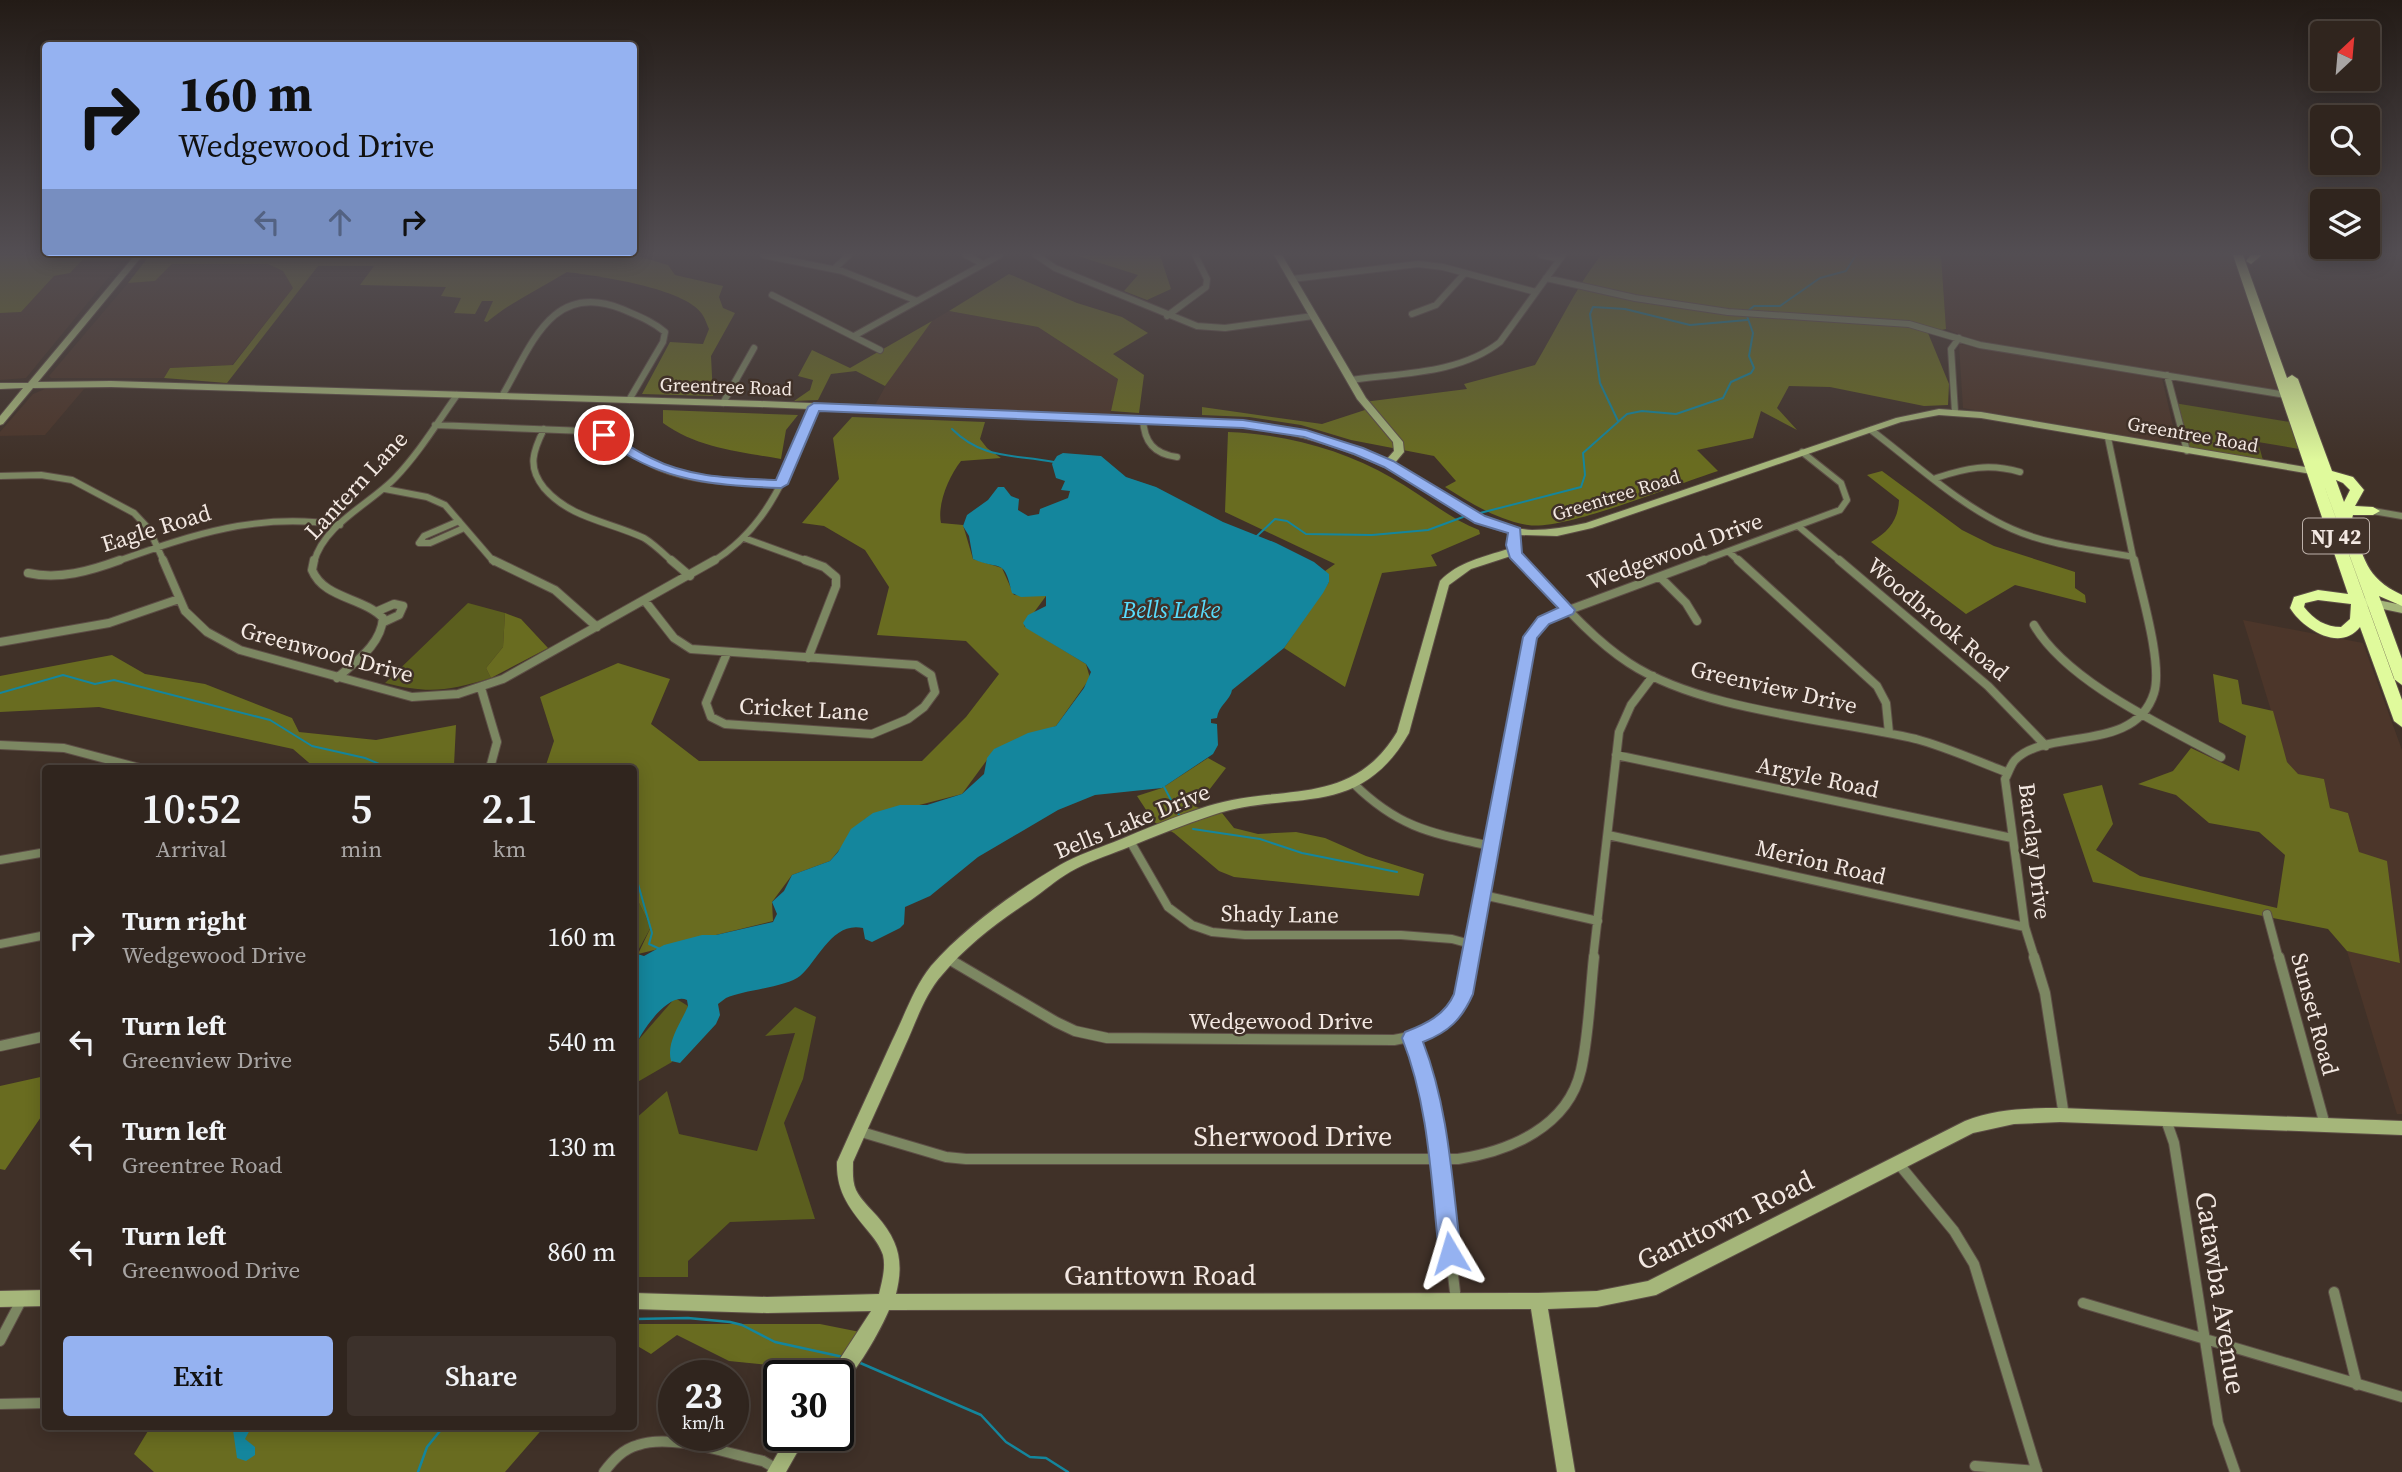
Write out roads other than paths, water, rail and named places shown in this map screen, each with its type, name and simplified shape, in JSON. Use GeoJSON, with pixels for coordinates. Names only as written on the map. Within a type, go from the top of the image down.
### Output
{"type":"FeatureCollection","features":[{"type":"Feature","properties":{"kind":"highway","name":"NJ 42"},"geometry":{"type":"LineString","coordinates":[[2262,324],[2286,395],[2320,472],[2345,517],[2364,575],[2365,602],[2402,680]]}},
{"type":"Feature","properties":{"kind":"highway","name":"NJ 42"},"geometry":{"type":"LineString","coordinates":[[2273,324],[2402,721]]}},
{"type":"Feature","properties":{"kind":"highway"},"geometry":{"type":"LineString","coordinates":[[2320,472],[2344,478],[2357,490],[2345,517]]}},
{"type":"Feature","properties":{"kind":"highway"},"geometry":{"type":"LineString","coordinates":[[2354,498],[2373,512]]}},
{"type":"Feature","properties":{"kind":"highway"},"geometry":{"type":"LineString","coordinates":[[2345,517],[2373,512]]}},
{"type":"Feature","properties":{"kind":"highway"},"geometry":{"type":"LineString","coordinates":[[2364,575],[2379,590],[2402,602]]}},
{"type":"Feature","properties":{"kind":"street"},"geometry":{"type":"LineString","coordinates":[[0,422],[82,324]]}},
{"type":"Feature","properties":{"kind":"street"},"geometry":{"type":"LineString","coordinates":[[502,396],[544,324]]}},
{"type":"Feature","properties":{"kind":"street"},"geometry":{"type":"LineString","coordinates":[[629,400],[663,342],[665,332],[656,324]]}},
{"type":"Feature","properties":{"kind":"street"},"geometry":{"type":"LineString","coordinates":[[829,324],[880,350]]}},
{"type":"Feature","properties":{"kind":"street"},"geometry":{"type":"LineString","coordinates":[[854,336],[876,324]]}},
{"type":"Feature","properties":{"kind":"street"},"geometry":{"type":"LineString","coordinates":[[1188,324],[1213,328],[1249,324]]}},
{"type":"Feature","properties":{"kind":"street"},"geometry":{"type":"LineString","coordinates":[[1317,324],[1366,404],[1398,442],[1399,452],[1388,464]]}},
{"type":"Feature","properties":{"kind":"street"},"geometry":{"type":"LineString","coordinates":[[1350,380],[1456,364],[1487,354],[1513,324]]}},
{"type":"Feature","properties":{"kind":"street"},"geometry":{"type":"LineString","coordinates":[[1904,324],[1941,331],[1980,345],[2286,395]]}},
{"type":"Feature","properties":{"kind":"street"},"geometry":{"type":"LineString","coordinates":[[1955,412],[1951,349],[1959,338]]}},
{"type":"Feature","properties":{"kind":"street"},"geometry":{"type":"LineString","coordinates":[[723,403],[754,348]]}},
{"type":"Feature","properties":{"kind":"street"},"geometry":{"type":"LineString","coordinates":[[2167,375],[2186,446]]}},
{"type":"Feature","properties":{"kind":"street","name":"Greentree Road"},"geometry":{"type":"LineString","coordinates":[[0,386],[111,384],[723,403],[1230,423],[1288,430],[1346,446],[1388,464],[1475,517],[1516,531],[1541,535],[1569,531],[1917,415],[1955,412],[2170,448],[2186,446],[2202,454],[2320,472]]}},
{"type":"Feature","properties":{"kind":"street","name":"Lantern Lane"},"geometry":{"type":"LineString","coordinates":[[377,611],[327,588],[312,575],[318,549],[340,525],[385,489],[407,465],[457,395]]}},
{"type":"Feature","properties":{"kind":"street","name":"Greenwood Drive"},"geometry":{"type":"LineString","coordinates":[[4,476],[54,476],[77,482],[137,515],[147,526],[179,599],[200,627],[230,646],[263,658],[411,697],[449,695],[481,688],[597,627],[690,576],[744,538],[764,516],[781,484],[814,407]]}},
{"type":"Feature","properties":{"kind":"street"},"geometry":{"type":"LineString","coordinates":[[1143,419],[1146,441],[1159,453],[1177,457]]}},
{"type":"Feature","properties":{"kind":"street"},"geometry":{"type":"LineString","coordinates":[[435,425],[598,433],[618,442],[648,462],[690,477],[781,484]]}},
{"type":"Feature","properties":{"kind":"street"},"geometry":{"type":"LineString","coordinates":[[544,429],[534,448],[532,467],[538,480],[555,500],[576,514],[645,539],[690,576]]}},
{"type":"Feature","properties":{"kind":"street"},"geometry":{"type":"LineString","coordinates":[[1871,430],[1986,515],[2012,529],[2049,541],[2133,557]]}},
{"type":"Feature","properties":{"kind":"street"},"geometry":{"type":"LineString","coordinates":[[2108,438],[2158,676],[2153,701],[2143,714]]}},
{"type":"Feature","properties":{"kind":"street","name":"Wedgewood Drive"},"geometry":{"type":"LineString","coordinates":[[947,958],[1056,1022],[1075,1031],[1107,1038],[1385,1040],[1412,1038],[1439,1026],[1458,1007],[1464,994],[1530,637],[1543,620],[1836,512],[1847,500],[1841,483],[1802,452]]}},
{"type":"Feature","properties":{"kind":"street"},"geometry":{"type":"LineString","coordinates":[[1936,478],[1976,465],[1993,465],[2020,472]]}},
{"type":"Feature","properties":{"kind":"street"},"geometry":{"type":"LineString","coordinates":[[0,485],[4,476]]}},
{"type":"Feature","properties":{"kind":"street"},"geometry":{"type":"LineString","coordinates":[[385,489],[438,501],[448,508],[496,564],[555,590],[597,627]]}},
{"type":"Feature","properties":{"kind":"street"},"geometry":{"type":"LineString","coordinates":[[2373,512],[2402,516]]}},
{"type":"Feature","properties":{"kind":"street"},"geometry":{"type":"LineString","coordinates":[[459,521],[424,536],[419,543],[430,543],[464,528]]}},
{"type":"Feature","properties":{"kind":"street","name":"Eagle Road"},"geometry":{"type":"LineString","coordinates":[[28,573],[46,577],[79,571],[203,531],[230,526],[321,523],[340,525]]}},
{"type":"Feature","properties":{"kind":"street","name":"Woodbrook Road"},"geometry":{"type":"LineString","coordinates":[[1798,526],[1988,686],[2046,747]]}},
{"type":"Feature","properties":{"kind":"street"},"geometry":{"type":"LineString","coordinates":[[1513,551],[1516,531]]}},
{"type":"Feature","properties":{"kind":"street"},"geometry":{"type":"LineString","coordinates":[[744,538],[824,567],[836,577],[836,586],[808,658]]}},
{"type":"Feature","properties":{"kind":"street","name":"Greenview Drive"},"geometry":{"type":"LineString","coordinates":[[1513,551],[1608,648],[1653,677],[1721,700],[1889,733],[1931,744],[2006,772]]}},
{"type":"Feature","properties":{"kind":"street","name":"Bells Lake Drive"},"geometry":{"type":"LineString","coordinates":[[885,1302],[890,1283],[890,1250],[880,1233],[856,1206],[844,1184],[845,1162],[922,992],[947,958],[980,928],[1066,868],[1233,803],[1317,796],[1354,784],[1385,761],[1403,733],[1444,584],[1452,575],[1468,566],[1513,551]]}},
{"type":"Feature","properties":{"kind":"street"},"geometry":{"type":"LineString","coordinates":[[1729,552],[1877,686],[1886,703],[1889,733]]}},
{"type":"Feature","properties":{"kind":"street"},"geometry":{"type":"LineString","coordinates":[[1660,577],[1681,597],[1697,621]]}},
{"type":"Feature","properties":{"kind":"street"},"geometry":{"type":"LineString","coordinates":[[0,642],[109,623],[179,599]]}},
{"type":"Feature","properties":{"kind":"street","name":"Cricket Lane"},"geometry":{"type":"LineString","coordinates":[[645,601],[674,638],[685,646],[702,652],[727,653],[916,665],[934,678],[935,692],[923,709],[872,734],[725,724],[711,717],[706,703],[727,653]]}},
{"type":"Feature","properties":{"kind":"street"},"geometry":{"type":"LineString","coordinates":[[2365,602],[2402,602]]}},
{"type":"Feature","properties":{"kind":"street"},"geometry":{"type":"LineString","coordinates":[[2365,602],[2402,609]]}},
{"type":"Feature","properties":{"kind":"street"},"geometry":{"type":"LineString","coordinates":[[337,678],[378,638],[384,622],[399,615],[403,606],[394,604],[377,611],[384,622]]}},
{"type":"Feature","properties":{"kind":"street"},"geometry":{"type":"LineString","coordinates":[[2034,625],[2043,642],[2099,687],[2221,757]]}},
{"type":"Feature","properties":{"kind":"street","name":"Sherwood Drive"},"geometry":{"type":"LineString","coordinates":[[857,1131],[958,1159],[1438,1159],[1476,1157],[1510,1148],[1541,1129],[1566,1102],[1578,1081],[1583,1059],[1622,720],[1653,677]]}},
{"type":"Feature","properties":{"kind":"street"},"geometry":{"type":"LineString","coordinates":[[481,688],[497,742],[491,765]]}},
{"type":"Feature","properties":{"kind":"street","name":"Barclay Drive"},"geometry":{"type":"LineString","coordinates":[[2064,1116],[2045,993],[2025,927],[2006,772],[2014,760],[2046,747],[2116,730],[2143,714]]}},
{"type":"Feature","properties":{"kind":"street"},"geometry":{"type":"LineString","coordinates":[[0,745],[64,748],[129,765]]}},
{"type":"Feature","properties":{"kind":"street","name":"Argyle Road"},"geometry":{"type":"LineString","coordinates":[[1616,754],[2012,838]]}},
{"type":"Feature","properties":{"kind":"street"},"geometry":{"type":"LineString","coordinates":[[1354,784],[1378,809],[1405,825],[1491,846]]}},
{"type":"Feature","properties":{"kind":"street","name":"Merion Road"},"geometry":{"type":"LineString","coordinates":[[1608,835],[2025,927]]}},
{"type":"Feature","properties":{"kind":"street","name":"Shady Lane"},"geometry":{"type":"LineString","coordinates":[[1130,841],[1168,907],[1192,925],[1212,932],[1245,935],[1401,934],[1452,939],[1474,945]]}},
{"type":"Feature","properties":{"kind":"street"},"geometry":{"type":"LineString","coordinates":[[0,860],[42,853]]}},
{"type":"Feature","properties":{"kind":"street"},"geometry":{"type":"LineString","coordinates":[[1483,895],[1598,921]]}},
{"type":"Feature","properties":{"kind":"street","name":"Sunset Road"},"geometry":{"type":"LineString","coordinates":[[2267,914],[2325,1125]]}},
{"type":"Feature","properties":{"kind":"street"},"geometry":{"type":"LineString","coordinates":[[0,944],[42,936]]}},
{"type":"Feature","properties":{"kind":"street"},"geometry":{"type":"LineString","coordinates":[[0,1046],[42,1037]]}},
{"type":"Feature","properties":{"kind":"street"},"geometry":{"type":"LineString","coordinates":[[1412,1038],[1429,1083],[1456,1300]]}},
{"type":"Feature","properties":{"kind":"street","name":"Ganttown Road"},"geometry":{"type":"LineString","coordinates":[[637,1301],[766,1305],[885,1302],[1597,1299],[1650,1289],[1970,1126],[2004,1117],[2064,1116],[2402,1128]]}},
{"type":"Feature","properties":{"kind":"street","name":"Catawba Avenue"},"geometry":{"type":"LineString","coordinates":[[2166,1120],[2174,1143],[2218,1423],[2235,1472]]}},
{"type":"Feature","properties":{"kind":"street"},"geometry":{"type":"LineString","coordinates":[[1898,1163],[1954,1231],[1974,1264],[2037,1472],[1975,1466]]}},
{"type":"Feature","properties":{"kind":"street"},"geometry":{"type":"LineString","coordinates":[[2334,1292],[2357,1385]]}},
{"type":"Feature","properties":{"kind":"street"},"geometry":{"type":"LineString","coordinates":[[1,1302],[42,1298]]}},
{"type":"Feature","properties":{"kind":"street"},"geometry":{"type":"LineString","coordinates":[[0,1341],[22,1299]]}},
{"type":"Feature","properties":{"kind":"street"},"geometry":{"type":"LineString","coordinates":[[1538,1301],[1566,1472]]}},
{"type":"Feature","properties":{"kind":"street"},"geometry":{"type":"LineString","coordinates":[[851,1360],[885,1302]]}},
{"type":"Feature","properties":{"kind":"street"},"geometry":{"type":"LineString","coordinates":[[2083,1303],[2402,1397]]}},
{"type":"Feature","properties":{"kind":"street"},"geometry":{"type":"LineString","coordinates":[[0,1404],[42,1403]]}},
{"type":"Feature","properties":{"kind":"street"},"geometry":{"type":"LineString","coordinates":[[604,1472],[619,1455],[632,1447],[658,1442],[764,1461],[777,1471],[788,1451]]}},
{"type":"Feature","properties":{"kind":"water","name":"Bells Lake"},"geometry":{"type":"Polygon","coordinates":[[[1063,453],[1101,456],[1126,477],[1156,487],[1223,522],[1276,543],[1314,562],[1329,574],[1329,582],[1323,593],[1284,648],[1232,690],[1217,718],[1211,719],[1211,723],[1217,724],[1218,745],[1213,754],[1162,788],[1095,795],[1058,810],[978,857],[930,896],[905,907],[904,924],[872,942],[865,939],[863,928],[843,930],[834,936],[807,969],[794,980],[726,998],[718,1004],[720,1015],[716,1024],[680,1063],[671,1061],[670,1054],[675,1033],[688,1006],[687,1000],[679,999],[663,1008],[648,1025],[637,1044],[637,954],[644,956],[664,945],[773,922],[777,914],[772,902],[784,891],[792,875],[830,861],[851,829],[873,813],[900,805],[927,805],[962,794],[984,774],[987,758],[994,749],[1028,733],[1056,726],[1084,688],[1091,672],[1086,664],[1026,628],[1023,623],[1028,615],[1046,606],[1046,596],[1021,597],[1012,593],[1004,570],[973,559],[969,536],[963,526],[967,515],[988,500],[998,487],[1004,487],[1011,496],[1019,499],[1018,510],[1028,516],[1039,514],[1040,509],[1068,498],[1070,491],[1061,490],[1065,481],[1056,478],[1052,464],[1057,456],[1063,453]]]}},
{"type":"Feature","properties":{"kind":"water"},"geometry":{"type":"Polygon","coordinates":[[[233,1430],[250,1430],[245,1439],[255,1447],[255,1455],[246,1461],[237,1458],[233,1430]]]}},
{"type":"Feature","properties":{"kind":"waterway"},"geometry":{"type":"LineString","coordinates":[[1591,324],[1600,383],[1618,421]]}},
{"type":"Feature","properties":{"kind":"waterway"},"geometry":{"type":"LineString","coordinates":[[1685,324],[1705,324]]}},
{"type":"Feature","properties":{"kind":"waterway"},"geometry":{"type":"LineString","coordinates":[[1480,513],[1581,487],[1585,475],[1583,453],[1627,414],[1642,411],[1676,414],[1723,398],[1731,382],[1751,373],[1754,368],[1749,356],[1753,333],[1750,324]]}},
{"type":"Feature","properties":{"kind":"waterway"},"geometry":{"type":"LineString","coordinates":[[952,429],[975,446],[987,451],[1054,462]]}},
{"type":"Feature","properties":{"kind":"waterway"},"geometry":{"type":"LineString","coordinates":[[1257,536],[1275,519],[1287,521],[1306,534],[1372,535],[1428,530],[1463,517]]}},
{"type":"Feature","properties":{"kind":"waterway"},"geometry":{"type":"LineString","coordinates":[[0,693],[63,675],[95,684],[114,680],[270,720],[312,746],[365,758],[382,765]]}},
{"type":"Feature","properties":{"kind":"waterway"},"geometry":{"type":"LineString","coordinates":[[1163,785],[1179,815]]}},
{"type":"Feature","properties":{"kind":"waterway"},"geometry":{"type":"LineString","coordinates":[[1193,829],[1260,839],[1302,853],[1397,872]]}},
{"type":"Feature","properties":{"kind":"waterway"},"geometry":{"type":"LineString","coordinates":[[637,880],[652,933],[649,944],[660,949]]}},
{"type":"Feature","properties":{"kind":"waterway"},"geometry":{"type":"LineString","coordinates":[[637,1319],[688,1318],[730,1322],[742,1325],[775,1342],[843,1357]]}},
{"type":"Feature","properties":{"kind":"waterway"},"geometry":{"type":"LineString","coordinates":[[858,1362],[981,1415],[1006,1442],[1030,1457],[1046,1458],[1068,1472]]}},
{"type":"Feature","properties":{"kind":"waterway"},"geometry":{"type":"LineString","coordinates":[[418,1472],[427,1447],[441,1430]]}}]}
